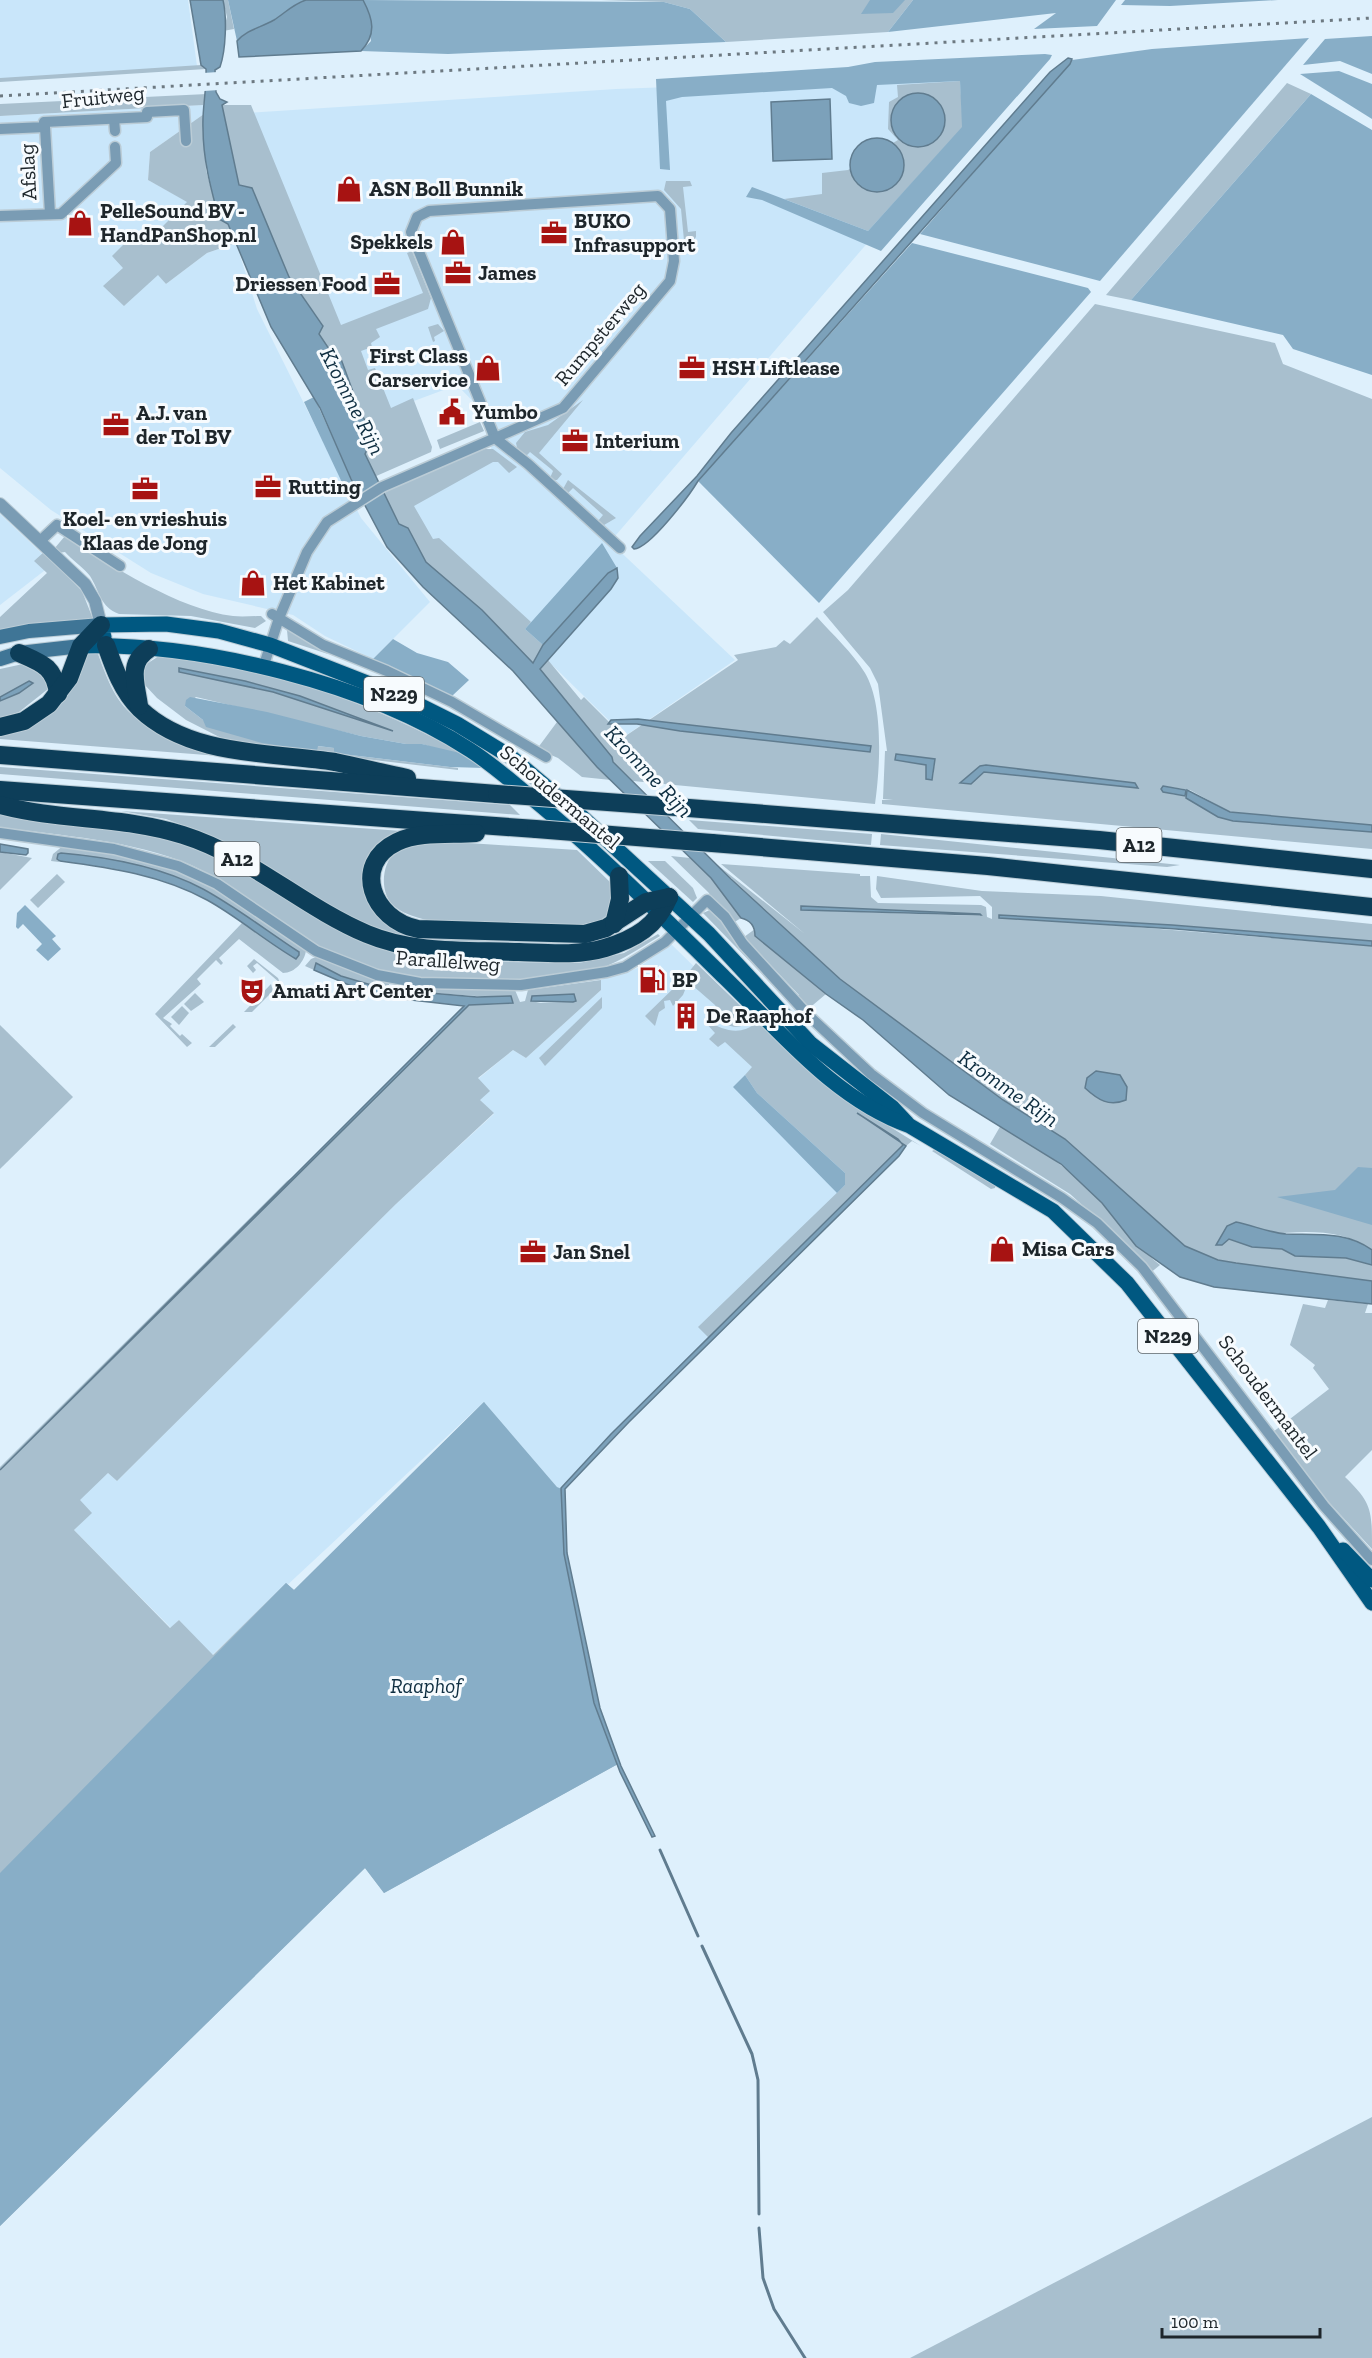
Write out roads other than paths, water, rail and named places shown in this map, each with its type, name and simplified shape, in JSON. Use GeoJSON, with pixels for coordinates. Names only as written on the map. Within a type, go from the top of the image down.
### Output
{"type":"FeatureCollection","features":[{"type":"Feature","properties":{"kind":"highway"},"geometry":{"type":"LineString","coordinates":[[0,727],[24,721],[58,694],[72,671],[81,646],[101,625]]}},
{"type":"Feature","properties":{"kind":"highway","name":"A12"},"geometry":{"type":"LineString","coordinates":[[106,645],[118,678],[140,708],[168,727],[214,745],[335,762],[470,792]]}},
{"type":"Feature","properties":{"kind":"highway"},"geometry":{"type":"LineString","coordinates":[[140,708],[134,665],[139,655],[149,648]]}},
{"type":"Feature","properties":{"kind":"highway"},"geometry":{"type":"LineString","coordinates":[[19,653],[47,665],[56,680],[58,694]]}},
{"type":"Feature","properties":{"kind":"highway","name":"A12"},"geometry":{"type":"LineString","coordinates":[[0,755],[1099,840],[1372,869]]}},
{"type":"Feature","properties":{"kind":"highway","name":"A12"},"geometry":{"type":"LineString","coordinates":[[0,790],[874,856],[1082,875],[1372,907]]}},
{"type":"Feature","properties":{"kind":"highway","name":"A12"},"geometry":{"type":"LineString","coordinates":[[0,805],[23,811],[144,825],[184,835],[231,855],[348,926],[409,946],[496,951],[588,951],[620,943],[661,916]]}},
{"type":"Feature","properties":{"kind":"highway","name":"A12"},"geometry":{"type":"LineString","coordinates":[[536,829],[410,837],[397,842],[381,855],[376,864],[372,876],[375,900],[388,916],[407,927],[432,930],[585,934],[614,924],[646,902]]}},
{"type":"Feature","properties":{"kind":"highway"},"geometry":{"type":"LineString","coordinates":[[614,924],[620,899],[619,876]]}},
{"type":"Feature","properties":{"kind":"highway"},"geometry":{"type":"LineString","coordinates":[[646,902],[669,897]]}},
{"type":"Feature","properties":{"kind":"highway"},"geometry":{"type":"LineString","coordinates":[[661,916],[669,897]]}},
{"type":"Feature","properties":{"kind":"main road","name":"Schoudermantel"},"geometry":{"type":"LineString","coordinates":[[101,625],[166,624],[219,631],[270,645],[403,698],[457,724],[511,757],[582,817],[690,917],[735,960],[812,1044],[893,1108],[909,1126]]}},
{"type":"Feature","properties":{"kind":"main road"},"geometry":{"type":"LineString","coordinates":[[0,637],[29,631],[101,625],[106,645]]}},
{"type":"Feature","properties":{"kind":"main road"},"geometry":{"type":"LineString","coordinates":[[0,658],[19,653],[81,646]]}},
{"type":"Feature","properties":{"kind":"main road","name":"Schoudermantel"},"geometry":{"type":"LineString","coordinates":[[81,646],[149,648],[209,656],[338,689],[444,734],[493,766],[559,820],[619,876],[761,1013],[793,1047],[850,1093],[889,1119],[909,1126],[1042,1204],[1127,1283],[1319,1527],[1372,1603]]}},
{"type":"Feature","properties":{"kind":"main road","name":"Schoudermantel"},"geometry":{"type":"LineString","coordinates":[[1319,1527],[1372,1580]]}},
{"type":"Feature","properties":{"kind":"street","name":"Fruitweg"},"geometry":{"type":"LineString","coordinates":[[0,129],[45,127],[44,122],[147,117],[147,112],[184,110],[186,141]]}},
{"type":"Feature","properties":{"kind":"street"},"geometry":{"type":"LineString","coordinates":[[114,119],[114,131]]}},
{"type":"Feature","properties":{"kind":"street","name":"Afslag"},"geometry":{"type":"LineString","coordinates":[[45,127],[50,214]]}},
{"type":"Feature","properties":{"kind":"street"},"geometry":{"type":"LineString","coordinates":[[0,216],[61,214],[116,163],[115,147]]}},
{"type":"Feature","properties":{"kind":"street","name":"Rumpsterweg"},"geometry":{"type":"LineString","coordinates":[[263,668],[275,616],[307,552],[327,522],[382,487],[495,438],[563,408],[670,281],[674,261],[670,208],[658,196],[429,211],[417,217],[411,232],[495,438],[528,464],[620,548]]}},
{"type":"Feature","properties":{"kind":"street"},"geometry":{"type":"LineString","coordinates":[[0,504],[85,584],[95,601],[101,625]]}},
{"type":"Feature","properties":{"kind":"street"},"geometry":{"type":"LineString","coordinates":[[40,541],[57,525],[120,566]]}},
{"type":"Feature","properties":{"kind":"street","name":"Schoudermantel"},"geometry":{"type":"LineString","coordinates":[[275,616],[323,645],[387,671],[452,702],[546,757]]}},
{"type":"Feature","properties":{"kind":"street","name":"Parallelweg"},"geometry":{"type":"LineString","coordinates":[[0,833],[124,851],[178,866],[217,884],[316,951],[377,975],[420,983],[521,985],[583,978],[624,967],[665,942],[690,917]]}},
{"type":"Feature","properties":{"kind":"street","name":"Schoudermantel"},"geometry":{"type":"LineString","coordinates":[[690,917],[707,900],[725,917],[743,944],[808,1015],[871,1074],[922,1113],[1050,1189],[1097,1223],[1142,1267],[1324,1506],[1372,1560]]}},
{"type":"Feature","properties":{"kind":"street"},"geometry":{"type":"LineString","coordinates":[[1042,1204],[1050,1189]]}},
{"type":"Feature","properties":{"kind":"water","name":"Kromme Rijn"},"geometry":{"type":"Polygon","coordinates":[[[190,0],[223,0],[225,43],[220,67],[215,70],[216,92],[220,99],[227,102],[222,105],[239,185],[252,188],[289,277],[323,326],[319,334],[333,355],[341,359],[360,411],[373,436],[365,454],[399,524],[408,528],[426,562],[482,610],[533,663],[543,645],[608,573],[617,568],[618,578],[611,589],[540,669],[612,757],[613,762],[731,879],[840,979],[1003,1100],[1065,1139],[1185,1246],[1218,1260],[1372,1281],[1372,1304],[1214,1287],[1180,1277],[1136,1246],[1102,1203],[1061,1164],[949,1095],[863,1020],[826,994],[755,936],[751,924],[741,918],[711,878],[597,767],[513,671],[423,587],[387,547],[351,479],[320,408],[271,327],[228,224],[219,219],[204,152],[206,69],[201,65],[190,0]]]}},
{"type":"Feature","properties":{"kind":"water"},"geometry":{"type":"Polygon","coordinates":[[[306,0],[363,0],[372,26],[369,39],[361,51],[239,57],[237,41],[241,37],[306,0]]]}},
{"type":"Feature","properties":{"kind":"water"},"geometry":{"type":"Polygon","coordinates":[[[1068,58],[1072,59],[1070,64],[698,481],[669,520],[649,540],[634,549],[632,547],[640,536],[697,476],[731,433],[1050,72],[1068,58]]]}},
{"type":"Feature","properties":{"kind":"water"},"geometry":{"type":"Polygon","coordinates":[[[913,93],[923,93],[933,97],[941,105],[945,120],[941,135],[933,143],[923,147],[913,147],[903,143],[895,135],[891,125],[891,115],[895,105],[903,97],[913,93]]]}},
{"type":"Feature","properties":{"kind":"water"},"geometry":{"type":"Polygon","coordinates":[[[830,99],[832,159],[773,161],[771,102],[830,99]]]}},
{"type":"Feature","properties":{"kind":"water"},"geometry":{"type":"Polygon","coordinates":[[[872,138],[882,138],[892,142],[900,150],[904,165],[900,180],[892,188],[882,192],[872,192],[862,188],[854,180],[850,170],[850,160],[854,150],[862,142],[872,138]]]}},
{"type":"Feature","properties":{"kind":"water"},"geometry":{"type":"Polygon","coordinates":[[[179,668],[245,681],[300,696],[393,731],[273,692],[179,672],[179,668]]]}},
{"type":"Feature","properties":{"kind":"water"},"geometry":{"type":"Polygon","coordinates":[[[29,681],[33,683],[19,693],[0,701],[0,697],[29,681]]]}},
{"type":"Feature","properties":{"kind":"water"},"geometry":{"type":"Polygon","coordinates":[[[638,719],[871,746],[870,752],[680,731],[637,724],[608,724],[611,720],[638,719]]]}},
{"type":"Feature","properties":{"kind":"water"},"geometry":{"type":"Polygon","coordinates":[[[896,754],[935,759],[932,780],[926,779],[926,765],[895,760],[896,754]]]}},
{"type":"Feature","properties":{"kind":"water"},"geometry":{"type":"Polygon","coordinates":[[[980,766],[1135,783],[1138,788],[984,772],[971,784],[960,783],[980,766]]]}},
{"type":"Feature","properties":{"kind":"water"},"geometry":{"type":"Polygon","coordinates":[[[1163,786],[1186,790],[1185,796],[1163,792],[1161,789],[1163,786]]]}},
{"type":"Feature","properties":{"kind":"water"},"geometry":{"type":"Polygon","coordinates":[[[1187,790],[1230,812],[1372,825],[1372,832],[1233,821],[1218,817],[1186,798],[1187,790]]]}},
{"type":"Feature","properties":{"kind":"water"},"geometry":{"type":"Polygon","coordinates":[[[0,844],[28,849],[28,853],[26,855],[0,852],[0,844]]]}},
{"type":"Feature","properties":{"kind":"water"},"geometry":{"type":"Polygon","coordinates":[[[58,854],[134,864],[186,881],[239,911],[299,952],[299,955],[296,959],[241,921],[190,891],[136,874],[60,861],[57,859],[58,854]]]}},
{"type":"Feature","properties":{"kind":"water"},"geometry":{"type":"Polygon","coordinates":[[[801,906],[980,914],[981,915],[801,910],[801,906]]]}},
{"type":"Feature","properties":{"kind":"water"},"geometry":{"type":"Polygon","coordinates":[[[999,915],[1172,925],[1372,941],[1372,946],[1176,929],[999,918],[999,915]]]}},
{"type":"Feature","properties":{"kind":"water"},"geometry":{"type":"Polygon","coordinates":[[[316,963],[341,976],[385,989],[385,993],[379,994],[356,988],[314,970],[316,963]]]}},
{"type":"Feature","properties":{"kind":"water"},"geometry":{"type":"Polygon","coordinates":[[[406,991],[477,997],[511,996],[513,1003],[469,1005],[0,1470],[464,1006],[403,999],[402,993],[406,991]]]}},
{"type":"Feature","properties":{"kind":"water"},"geometry":{"type":"Polygon","coordinates":[[[574,994],[576,1001],[573,1002],[531,1001],[532,996],[574,994]]]}},
{"type":"Feature","properties":{"kind":"water"},"geometry":{"type":"Polygon","coordinates":[[[1096,1071],[1120,1075],[1127,1087],[1126,1100],[1114,1103],[1104,1101],[1085,1088],[1087,1078],[1096,1071]]]}},
{"type":"Feature","properties":{"kind":"water"},"geometry":{"type":"Polygon","coordinates":[[[857,1113],[898,1139],[901,1143],[857,1113]]]}},
{"type":"Feature","properties":{"kind":"water"},"geometry":{"type":"Polygon","coordinates":[[[901,1143],[906,1146],[899,1156],[629,1422],[565,1489],[567,1553],[600,1708],[621,1766],[655,1836],[652,1837],[620,1772],[594,1703],[564,1554],[561,1488],[611,1434],[903,1145],[901,1143]]]}},
{"type":"Feature","properties":{"kind":"water"},"geometry":{"type":"Polygon","coordinates":[[[1236,1222],[1267,1231],[1331,1235],[1352,1240],[1372,1250],[1372,1265],[1346,1258],[1295,1256],[1282,1249],[1252,1247],[1229,1239],[1222,1245],[1216,1245],[1227,1226],[1236,1222]]]}},
{"type":"Feature","properties":{"kind":"waterway"},"geometry":{"type":"LineString","coordinates":[[660,1850],[698,1936]]}},
{"type":"Feature","properties":{"kind":"waterway"},"geometry":{"type":"LineString","coordinates":[[702,1946],[752,2054],[758,2080],[759,2214]]}},
{"type":"Feature","properties":{"kind":"waterway"},"geometry":{"type":"LineString","coordinates":[[759,2228],[763,2278],[774,2309],[805,2358]]}},
{"type":"Feature","properties":{"kind":"railway"},"geometry":{"type":"LineString","coordinates":[[0,96],[1372,18]]}},
{"type":"Feature","properties":{"kind":"place","name":"ASN Boll Bunnik"},"geometry":{"type":"Point","coordinates":[349,189]}},
{"type":"Feature","properties":{"kind":"place","name":"PelleSound BV - HandPanShop.nl"},"geometry":{"type":"Point","coordinates":[80,223]}},
{"type":"Feature","properties":{"kind":"place","name":"BUKO Infrasupport"},"geometry":{"type":"Point","coordinates":[554,233]}},
{"type":"Feature","properties":{"kind":"place","name":"Spekkels"},"geometry":{"type":"Point","coordinates":[453,242]}},
{"type":"Feature","properties":{"kind":"place","name":"James"},"geometry":{"type":"Point","coordinates":[458,273]}},
{"type":"Feature","properties":{"kind":"place","name":"Driessen Food"},"geometry":{"type":"Point","coordinates":[387,284]}},
{"type":"Feature","properties":{"kind":"place","name":"First Class Carservice"},"geometry":{"type":"Point","coordinates":[488,368]}},
{"type":"Feature","properties":{"kind":"place","name":"HSH Liftlease"},"geometry":{"type":"Point","coordinates":[692,368]}},
{"type":"Feature","properties":{"kind":"place","name":"Yumbo"},"geometry":{"type":"Point","coordinates":[452,412]}},
{"type":"Feature","properties":{"kind":"place","name":"A.J. van der Tol BV"},"geometry":{"type":"Point","coordinates":[116,425]}},
{"type":"Feature","properties":{"kind":"place","name":"Interium"},"geometry":{"type":"Point","coordinates":[575,441]}},
{"type":"Feature","properties":{"kind":"place","name":"Rutting"},"geometry":{"type":"Point","coordinates":[268,487]}},
{"type":"Feature","properties":{"kind":"place","name":"Koel- en vrieshuis Klaas de Jong"},"geometry":{"type":"Point","coordinates":[145,489]}},
{"type":"Feature","properties":{"kind":"place","name":"Het Kabinet"},"geometry":{"type":"Point","coordinates":[253,583]}},
{"type":"Feature","properties":{"kind":"place","name":"BP"},"geometry":{"type":"Point","coordinates":[652,980]}},
{"type":"Feature","properties":{"kind":"place","name":"Amati Art Center"},"geometry":{"type":"Point","coordinates":[252,991]}},
{"type":"Feature","properties":{"kind":"place","name":"De Raaphof"},"geometry":{"type":"Point","coordinates":[686,1016]}},
{"type":"Feature","properties":{"kind":"place","name":"Misa Cars"},"geometry":{"type":"Point","coordinates":[1002,1249]}},
{"type":"Feature","properties":{"kind":"place","name":"Jan Snel"},"geometry":{"type":"Point","coordinates":[533,1252]}},
{"type":"Feature","properties":{"kind":"park label","name":"Raaphof"},"geometry":{"type":"Point","coordinates":[426,1686]}}]}
